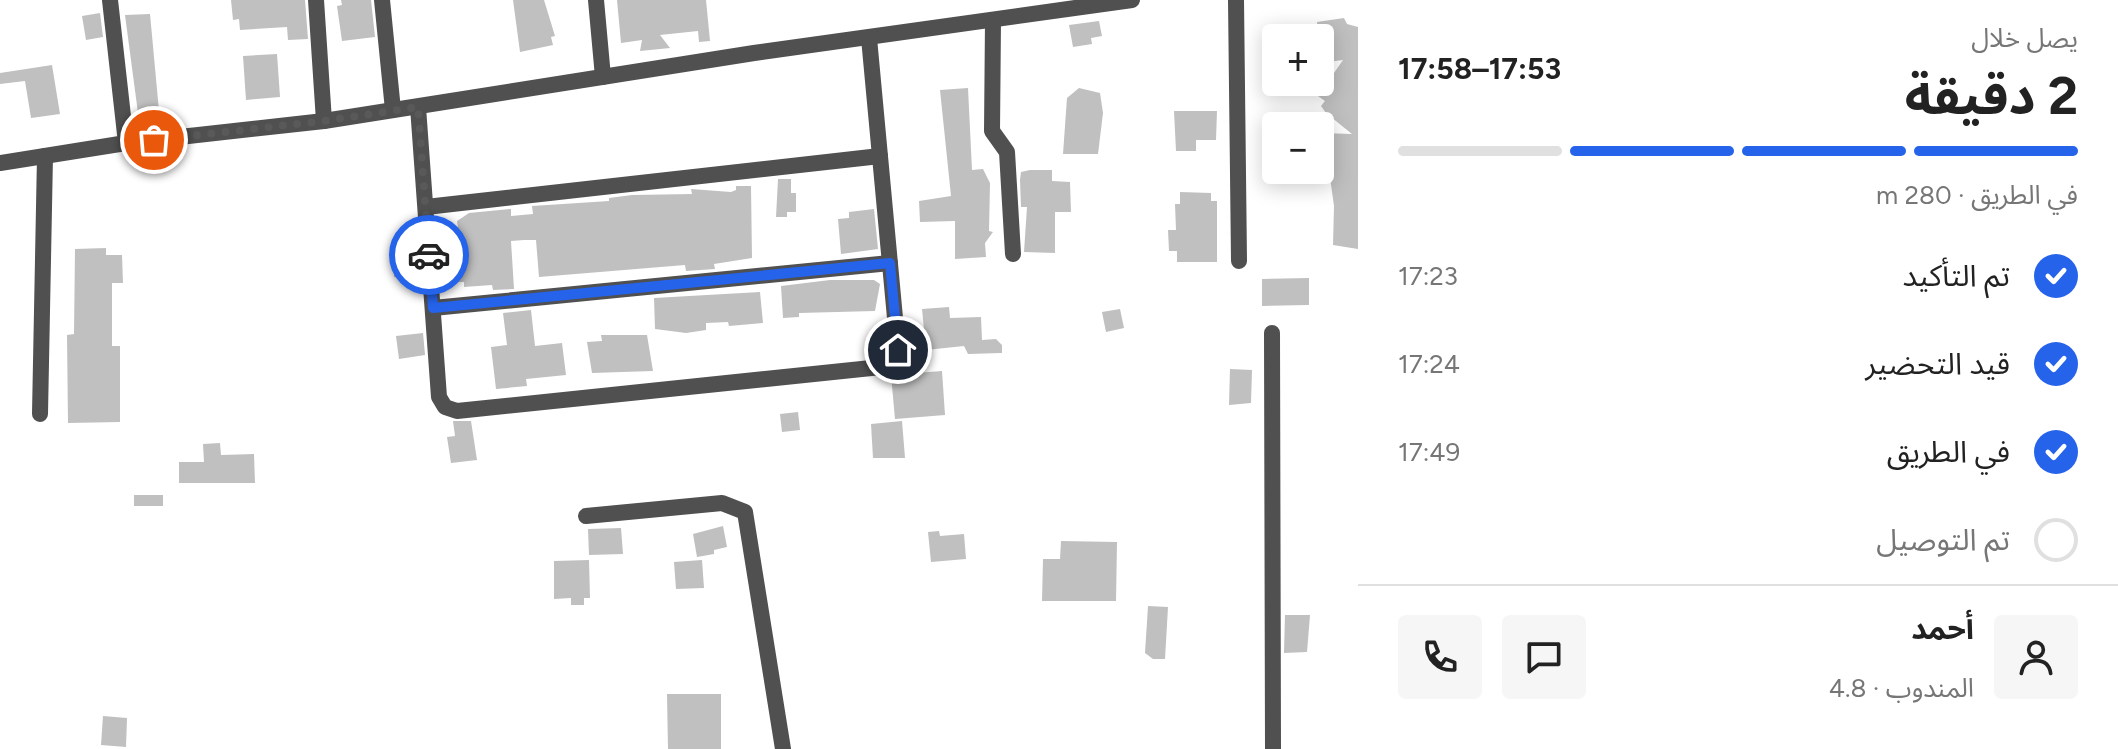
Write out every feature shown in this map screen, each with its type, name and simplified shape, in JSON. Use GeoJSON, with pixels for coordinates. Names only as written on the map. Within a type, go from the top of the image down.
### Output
{"type":"FeatureCollection","features":[{"type":"Feature","properties":{"kind":"street"},"geometry":{"type":"LineString","coordinates":[[110,0],[126,143]]}},
{"type":"Feature","properties":{"kind":"street"},"geometry":{"type":"LineString","coordinates":[[316,0],[324,121]]}},
{"type":"Feature","properties":{"kind":"street"},"geometry":{"type":"LineString","coordinates":[[382,0],[393,110]]}},
{"type":"Feature","properties":{"kind":"street"},"geometry":{"type":"LineString","coordinates":[[596,0],[603,77]]}},
{"type":"Feature","properties":{"kind":"street"},"geometry":{"type":"LineString","coordinates":[[1009,0],[1013,17]]}},
{"type":"Feature","properties":{"kind":"street"},"geometry":{"type":"LineString","coordinates":[[0,163],[126,143],[324,121],[1132,0]]}},
{"type":"Feature","properties":{"kind":"street"},"geometry":{"type":"LineString","coordinates":[[1236,0],[1239,261]]}},
{"type":"Feature","properties":{"kind":"street"},"geometry":{"type":"LineString","coordinates":[[993,21],[992,131],[1007,152],[1013,254]]}},
{"type":"Feature","properties":{"kind":"street"},"geometry":{"type":"LineString","coordinates":[[418,107],[439,397],[445,407],[457,411],[881,367],[893,362],[898,350],[869,38]]}},
{"type":"Feature","properties":{"kind":"street"},"geometry":{"type":"LineString","coordinates":[[40,414],[45,156]]}},
{"type":"Feature","properties":{"kind":"street"},"geometry":{"type":"LineString","coordinates":[[426,207],[880,156]]}},
{"type":"Feature","properties":{"kind":"street"},"geometry":{"type":"LineString","coordinates":[[433,308],[890,263]]}},
{"type":"Feature","properties":{"kind":"street"},"geometry":{"type":"LineString","coordinates":[[1272,333],[1273,749]]}},
{"type":"Feature","properties":{"kind":"street"},"geometry":{"type":"LineString","coordinates":[[586,516],[722,503],[745,512],[783,749]]}},
{"type":"Feature","properties":{"kind":"building"},"geometry":{"type":"Polygon","coordinates":[[[231,0],[305,0],[308,39],[288,40],[287,27],[240,30],[239,19],[233,20],[231,0]]]}},
{"type":"Feature","properties":{"kind":"building"},"geometry":{"type":"Polygon","coordinates":[[[341,0],[371,0],[375,37],[342,41],[337,6],[342,5],[341,0]]]}},
{"type":"Feature","properties":{"kind":"building"},"geometry":{"type":"Polygon","coordinates":[[[513,0],[544,0],[555,36],[551,37],[553,45],[520,52],[513,0]]]}},
{"type":"Feature","properties":{"kind":"building"},"geometry":{"type":"Polygon","coordinates":[[[617,0],[706,0],[710,41],[699,42],[698,31],[660,35],[670,48],[640,51],[642,40],[621,43],[617,0]]]}},
{"type":"Feature","properties":{"kind":"building"},"geometry":{"type":"Polygon","coordinates":[[[100,13],[103,37],[86,40],[82,16],[100,13]]]}},
{"type":"Feature","properties":{"kind":"building"},"geometry":{"type":"Polygon","coordinates":[[[150,14],[159,111],[138,113],[125,15],[150,14]]]}},
{"type":"Feature","properties":{"kind":"building"},"geometry":{"type":"Polygon","coordinates":[[[1344,18],[1347,24],[1358,27],[1358,249],[1333,245],[1331,184],[1334,184],[1334,133],[1352,134],[1334,119],[1334,112],[1325,112],[1321,106],[1325,101],[1318,96],[1334,96],[1334,73],[1343,60],[1334,61],[1334,24],[1317,22],[1344,18]]]}},
{"type":"Feature","properties":{"kind":"building"},"geometry":{"type":"Polygon","coordinates":[[[1099,21],[1102,36],[1091,38],[1092,44],[1073,47],[1069,25],[1099,21]]]}},
{"type":"Feature","properties":{"kind":"building"},"geometry":{"type":"Polygon","coordinates":[[[277,54],[280,97],[246,100],[243,56],[277,54]]]}},
{"type":"Feature","properties":{"kind":"building"},"geometry":{"type":"Polygon","coordinates":[[[52,65],[60,114],[31,118],[25,81],[0,84],[0,73],[52,65]]]}},
{"type":"Feature","properties":{"kind":"building"},"geometry":{"type":"Polygon","coordinates":[[[968,88],[972,170],[983,169],[990,183],[989,231],[993,232],[985,243],[986,257],[955,259],[955,221],[920,222],[919,201],[951,196],[940,90],[968,88]]]}},
{"type":"Feature","properties":{"kind":"building"},"geometry":{"type":"Polygon","coordinates":[[[1079,88],[1100,93],[1103,113],[1098,154],[1063,154],[1067,98],[1079,88]]]}},
{"type":"Feature","properties":{"kind":"building"},"geometry":{"type":"Polygon","coordinates":[[[1174,111],[1217,111],[1216,140],[1196,140],[1196,151],[1176,151],[1174,111]]]}},
{"type":"Feature","properties":{"kind":"building"},"geometry":{"type":"Polygon","coordinates":[[[1052,170],[1052,181],[1070,182],[1071,212],[1055,212],[1055,253],[1024,252],[1027,207],[1021,207],[1020,180],[1021,172],[1052,170]]]}},
{"type":"Feature","properties":{"kind":"building"},"geometry":{"type":"Polygon","coordinates":[[[778,179],[791,179],[791,193],[796,193],[796,212],[787,212],[787,217],[776,217],[778,179]]]}},
{"type":"Feature","properties":{"kind":"building"},"geometry":{"type":"Polygon","coordinates":[[[736,186],[751,186],[752,258],[714,264],[715,269],[686,271],[685,265],[539,277],[536,240],[511,241],[514,289],[493,290],[492,285],[464,287],[464,282],[455,282],[454,259],[462,258],[457,221],[469,213],[511,209],[511,216],[533,214],[532,206],[609,201],[609,198],[632,195],[692,194],[691,189],[731,192],[736,190],[736,186]]]}},
{"type":"Feature","properties":{"kind":"building"},"geometry":{"type":"Polygon","coordinates":[[[1180,192],[1211,193],[1211,201],[1217,201],[1217,262],[1177,262],[1177,251],[1169,251],[1168,230],[1176,230],[1175,204],[1180,204],[1180,192]]]}},
{"type":"Feature","properties":{"kind":"building"},"geometry":{"type":"Polygon","coordinates":[[[874,209],[878,249],[841,254],[838,219],[849,218],[849,212],[874,209]]]}},
{"type":"Feature","properties":{"kind":"building"},"geometry":{"type":"Polygon","coordinates":[[[106,248],[106,255],[122,255],[123,283],[112,283],[112,346],[120,346],[120,422],[68,423],[67,335],[74,334],[75,249],[106,248]]]}},
{"type":"Feature","properties":{"kind":"building"},"geometry":{"type":"Polygon","coordinates":[[[418,255],[418,275],[394,277],[393,257],[418,255]]]}},
{"type":"Feature","properties":{"kind":"building"},"geometry":{"type":"Polygon","coordinates":[[[1309,278],[1309,305],[1262,306],[1262,279],[1309,278]]]}},
{"type":"Feature","properties":{"kind":"building"},"geometry":{"type":"Polygon","coordinates":[[[830,280],[874,280],[880,284],[875,311],[799,313],[799,317],[783,318],[781,286],[830,280]]]}},
{"type":"Feature","properties":{"kind":"building"},"geometry":{"type":"Polygon","coordinates":[[[760,292],[763,323],[729,326],[728,322],[706,323],[706,330],[686,333],[655,329],[654,298],[760,292]]]}},
{"type":"Feature","properties":{"kind":"building"},"geometry":{"type":"Polygon","coordinates":[[[949,307],[950,318],[981,317],[982,340],[996,339],[1002,345],[1002,353],[968,354],[964,346],[926,350],[922,309],[949,307]]]}},
{"type":"Feature","properties":{"kind":"building"},"geometry":{"type":"Polygon","coordinates":[[[1120,309],[1124,328],[1106,332],[1102,312],[1120,309]]]}},
{"type":"Feature","properties":{"kind":"building"},"geometry":{"type":"Polygon","coordinates":[[[531,310],[535,346],[562,343],[566,375],[526,379],[527,386],[496,389],[491,347],[507,345],[503,313],[531,310]]]}},
{"type":"Feature","properties":{"kind":"building"},"geometry":{"type":"Polygon","coordinates":[[[423,333],[425,355],[399,359],[396,336],[423,333]]]}},
{"type":"Feature","properties":{"kind":"building"},"geometry":{"type":"Polygon","coordinates":[[[601,335],[647,335],[653,371],[592,373],[587,342],[602,341],[601,335]]]}},
{"type":"Feature","properties":{"kind":"building"},"geometry":{"type":"Polygon","coordinates":[[[1230,369],[1252,370],[1251,403],[1229,405],[1230,369]]]}},
{"type":"Feature","properties":{"kind":"building"},"geometry":{"type":"Polygon","coordinates":[[[942,371],[945,415],[895,419],[891,375],[942,371]]]}},
{"type":"Feature","properties":{"kind":"building"},"geometry":{"type":"Polygon","coordinates":[[[798,412],[800,430],[782,432],[780,414],[798,412]]]}},
{"type":"Feature","properties":{"kind":"building"},"geometry":{"type":"Polygon","coordinates":[[[453,421],[471,421],[477,460],[451,463],[447,437],[455,436],[453,421]]]}},
{"type":"Feature","properties":{"kind":"building"},"geometry":{"type":"Polygon","coordinates":[[[902,421],[905,458],[873,458],[871,424],[902,421]]]}},
{"type":"Feature","properties":{"kind":"building"},"geometry":{"type":"Polygon","coordinates":[[[220,443],[221,455],[254,454],[255,483],[179,483],[179,462],[204,462],[203,444],[220,443]]]}},
{"type":"Feature","properties":{"kind":"building"},"geometry":{"type":"Polygon","coordinates":[[[134,495],[163,495],[163,506],[134,506],[134,495]]]}},
{"type":"Feature","properties":{"kind":"building"},"geometry":{"type":"Polygon","coordinates":[[[723,526],[727,547],[714,550],[714,554],[697,557],[693,534],[723,526]]]}},
{"type":"Feature","properties":{"kind":"building"},"geometry":{"type":"Polygon","coordinates":[[[621,528],[623,554],[589,555],[588,529],[621,528]]]}},
{"type":"Feature","properties":{"kind":"building"},"geometry":{"type":"Polygon","coordinates":[[[939,531],[940,536],[964,534],[966,559],[931,562],[928,532],[939,531]]]}},
{"type":"Feature","properties":{"kind":"building"},"geometry":{"type":"Polygon","coordinates":[[[1061,541],[1117,542],[1116,601],[1042,601],[1043,559],[1060,559],[1061,541]]]}},
{"type":"Feature","properties":{"kind":"building"},"geometry":{"type":"Polygon","coordinates":[[[589,560],[590,598],[584,598],[584,605],[571,605],[571,598],[554,599],[554,561],[589,560]]]}},
{"type":"Feature","properties":{"kind":"building"},"geometry":{"type":"Polygon","coordinates":[[[702,560],[704,588],[676,589],[674,562],[702,560]]]}},
{"type":"Feature","properties":{"kind":"building"},"geometry":{"type":"Polygon","coordinates":[[[1148,606],[1168,607],[1165,659],[1153,659],[1145,653],[1148,606]]]}},
{"type":"Feature","properties":{"kind":"building"},"geometry":{"type":"Polygon","coordinates":[[[1285,615],[1310,615],[1307,652],[1284,653],[1285,615]]]}},
{"type":"Feature","properties":{"kind":"building"},"geometry":{"type":"Polygon","coordinates":[[[667,694],[721,694],[721,749],[668,749],[667,694]]]}},
{"type":"Feature","properties":{"kind":"building"},"geometry":{"type":"Polygon","coordinates":[[[103,716],[127,718],[126,747],[101,745],[103,716]]]}},
{"type":"Feature","properties":{"kind":"way so far"},"geometry":{"type":"LineString","coordinates":[[154,140],[418,107],[429,255]]}},
{"type":"Feature","properties":{"kind":"route"},"geometry":{"type":"LineString","coordinates":[[429,255],[433,308],[890,263],[898,350]]}}]}
